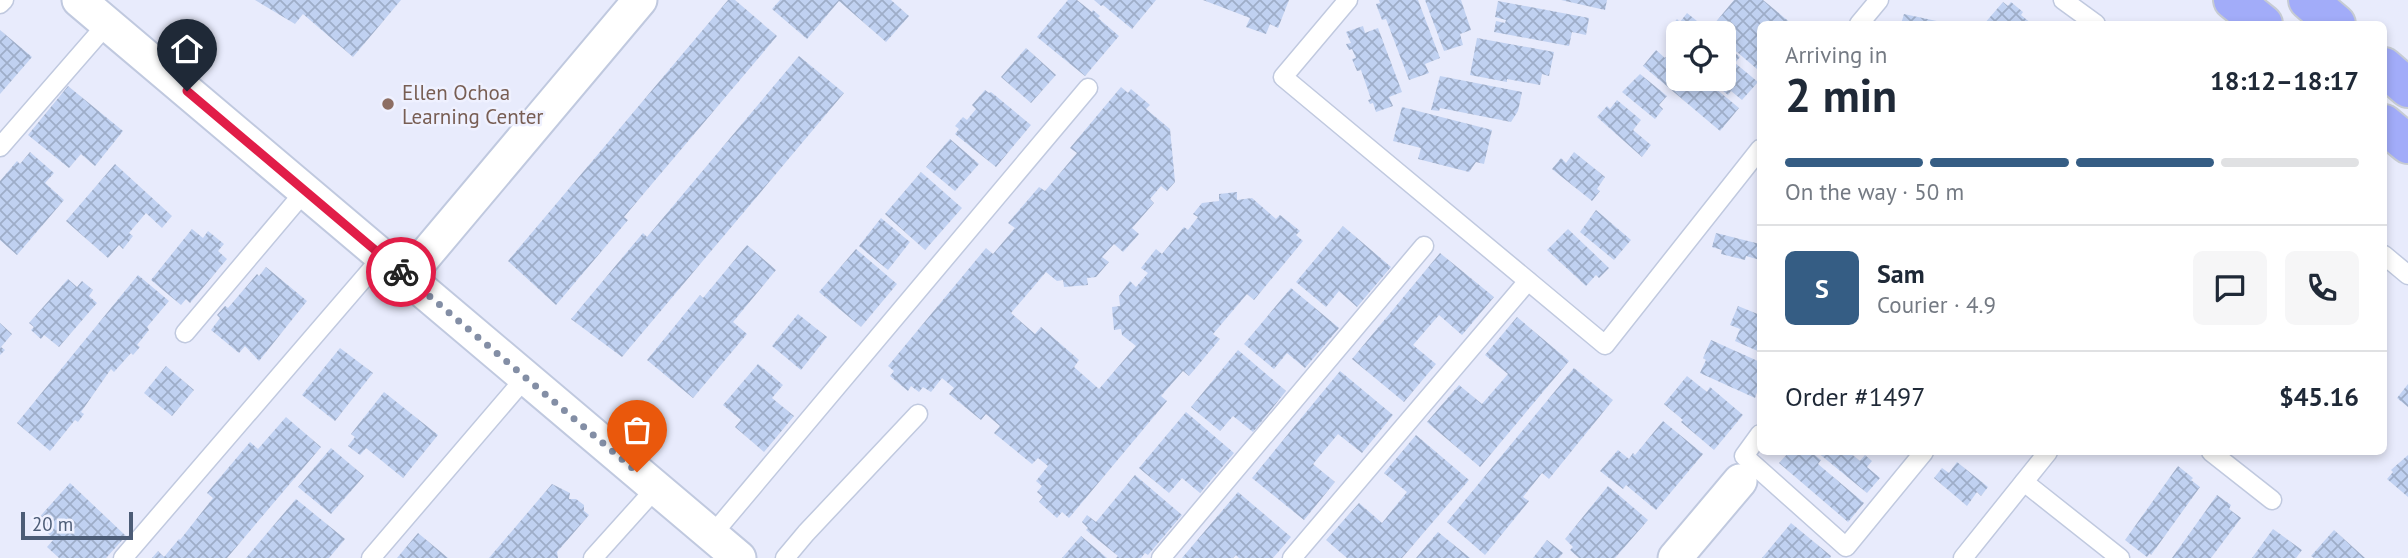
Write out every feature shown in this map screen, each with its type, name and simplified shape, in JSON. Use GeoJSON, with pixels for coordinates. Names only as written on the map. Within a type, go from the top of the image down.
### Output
{"type":"FeatureCollection","features":[{"type":"Feature","properties":{"kind":"main road"},"geometry":{"type":"LineString","coordinates":[[2233,0],[2259,21]]}},
{"type":"Feature","properties":{"kind":"main road"},"geometry":{"type":"LineString","coordinates":[[2308,0],[2332,21]]}},
{"type":"Feature","properties":{"kind":"main road"},"geometry":{"type":"LineString","coordinates":[[2387,70],[2408,88]]}},
{"type":"Feature","properties":{"kind":"main road"},"geometry":{"type":"LineString","coordinates":[[2387,126],[2408,144]]}},
{"type":"Feature","properties":{"kind":"street"},"geometry":{"type":"LineString","coordinates":[[79,0],[739,558]]}},
{"type":"Feature","properties":{"kind":"street"},"geometry":{"type":"LineString","coordinates":[[395,267],[640,0]]}},
{"type":"Feature","properties":{"kind":"street"},"geometry":{"type":"LineString","coordinates":[[1675,558],[1740,481]]}},
{"type":"Feature","properties":{"kind":"lane"},"geometry":{"type":"LineString","coordinates":[[0,4],[4,0]]}},
{"type":"Feature","properties":{"kind":"lane"},"geometry":{"type":"LineString","coordinates":[[1348,0],[1283,77],[1605,345],[1757,153]]}},
{"type":"Feature","properties":{"kind":"lane"},"geometry":{"type":"LineString","coordinates":[[1861,21],[1878,0]]}},
{"type":"Feature","properties":{"kind":"lane"},"geometry":{"type":"LineString","coordinates":[[2063,0],[2091,21]]}},
{"type":"Feature","properties":{"kind":"lane"},"geometry":{"type":"LineString","coordinates":[[0,147],[107,24]]}},
{"type":"Feature","properties":{"kind":"lane"},"geometry":{"type":"LineString","coordinates":[[712,536],[1088,89]]}},
{"type":"Feature","properties":{"kind":"lane"},"geometry":{"type":"LineString","coordinates":[[185,333],[305,191]]}},
{"type":"Feature","properties":{"kind":"lane"},"geometry":{"type":"LineString","coordinates":[[1161,558],[1424,246]]}},
{"type":"Feature","properties":{"kind":"lane"},"geometry":{"type":"LineString","coordinates":[[2387,258],[2408,275]]}},
{"type":"Feature","properties":{"kind":"lane"},"geometry":{"type":"LineString","coordinates":[[123,558],[395,267]]}},
{"type":"Feature","properties":{"kind":"lane"},"geometry":{"type":"LineString","coordinates":[[1292,558],[1528,281]]}},
{"type":"Feature","properties":{"kind":"lane"},"geometry":{"type":"LineString","coordinates":[[371,558],[526,377]]}},
{"type":"Feature","properties":{"kind":"lane"},"geometry":{"type":"LineString","coordinates":[[785,558],[918,414]]}},
{"type":"Feature","properties":{"kind":"lane"},"geometry":{"type":"LineString","coordinates":[[1757,438],[1744,456],[1846,547],[1922,455]]}},
{"type":"Feature","properties":{"kind":"lane"},"geometry":{"type":"LineString","coordinates":[[1963,558],[2046,455]]}},
{"type":"Feature","properties":{"kind":"lane"},"geometry":{"type":"LineString","coordinates":[[2215,455],[2272,500]]}},
{"type":"Feature","properties":{"kind":"lane"},"geometry":{"type":"LineString","coordinates":[[2024,482],[2120,558]]}},
{"type":"Feature","properties":{"kind":"lane"},"geometry":{"type":"LineString","coordinates":[[593,558],[656,488]]}},
{"type":"Feature","properties":{"kind":"building"},"geometry":{"type":"Polygon","coordinates":[[[255,0],[401,0],[353,57],[303,14],[295,24],[255,0]]]}},
{"type":"Feature","properties":{"kind":"building"},"geometry":{"type":"Polygon","coordinates":[[[728,0],[735,0],[777,36],[624,217],[628,220],[556,305],[508,261],[728,0]]]}},
{"type":"Feature","properties":{"kind":"building"},"geometry":{"type":"Polygon","coordinates":[[[780,0],[891,0],[909,16],[886,42],[839,1],[807,39],[772,9],[780,0]]]}},
{"type":"Feature","properties":{"kind":"building"},"geometry":{"type":"Polygon","coordinates":[[[1068,0],[1077,0],[1092,12],[1093,10],[1100,16],[1098,18],[1119,36],[1085,76],[1037,37],[1068,0]]]}},
{"type":"Feature","properties":{"kind":"building"},"geometry":{"type":"Polygon","coordinates":[[[1094,0],[1156,0],[1132,29],[1094,0]]]}},
{"type":"Feature","properties":{"kind":"building"},"geometry":{"type":"Polygon","coordinates":[[[1203,0],[1289,0],[1278,28],[1270,24],[1266,34],[1246,27],[1250,18],[1203,0]]]}},
{"type":"Feature","properties":{"kind":"building"},"geometry":{"type":"Polygon","coordinates":[[[1379,0],[1418,0],[1440,58],[1425,64],[1429,73],[1409,80],[1386,19],[1382,20],[1376,4],[1380,3],[1379,0]]]}},
{"type":"Feature","properties":{"kind":"building"},"geometry":{"type":"Polygon","coordinates":[[[1425,0],[1461,0],[1471,30],[1460,34],[1463,45],[1444,51],[1425,0]]]}},
{"type":"Feature","properties":{"kind":"building"},"geometry":{"type":"Polygon","coordinates":[[[1561,0],[1607,0],[1605,10],[1561,0]]]}},
{"type":"Feature","properties":{"kind":"building"},"geometry":{"type":"Polygon","coordinates":[[[1734,0],[1763,0],[1788,21],[1757,21],[1757,69],[1736,51],[1736,21],[1717,21],[1734,0]]]}},
{"type":"Feature","properties":{"kind":"building"},"geometry":{"type":"Polygon","coordinates":[[[1498,1],[1589,18],[1586,35],[1572,32],[1569,46],[1494,32],[1496,21],[1505,23],[1506,20],[1495,17],[1498,1]]]}},
{"type":"Feature","properties":{"kind":"building"},"geometry":{"type":"Polygon","coordinates":[[[2003,2],[2008,6],[2011,2],[2023,12],[2021,15],[2028,21],[1987,21],[2003,2]]]}},
{"type":"Feature","properties":{"kind":"building"},"geometry":{"type":"Polygon","coordinates":[[[1687,13],[1697,21],[1681,21],[1687,13]]]}},
{"type":"Feature","properties":{"kind":"building"},"geometry":{"type":"Polygon","coordinates":[[[1904,14],[1937,21],[1902,21],[1904,14]]]}},
{"type":"Feature","properties":{"kind":"building"},"geometry":{"type":"Polygon","coordinates":[[[1363,26],[1365,33],[1378,28],[1402,92],[1389,97],[1393,106],[1376,112],[1373,103],[1370,104],[1368,100],[1371,99],[1361,70],[1357,71],[1352,59],[1356,58],[1346,44],[1351,43],[1346,32],[1363,26]]]}},
{"type":"Feature","properties":{"kind":"building"},"geometry":{"type":"Polygon","coordinates":[[[0,30],[32,57],[0,94],[0,30]]]}},
{"type":"Feature","properties":{"kind":"building"},"geometry":{"type":"Polygon","coordinates":[[[1477,38],[1554,52],[1549,76],[1542,74],[1540,85],[1470,75],[1477,38]]]}},
{"type":"Feature","properties":{"kind":"building"},"geometry":{"type":"Polygon","coordinates":[[[1026,48],[1056,75],[1031,103],[1001,77],[1026,48]]]}},
{"type":"Feature","properties":{"kind":"building"},"geometry":{"type":"Polygon","coordinates":[[[1656,50],[1666,57],[1666,85],[1643,66],[1656,50]]]}},
{"type":"Feature","properties":{"kind":"building"},"geometry":{"type":"Polygon","coordinates":[[[799,56],[844,93],[622,357],[571,319],[643,233],[647,237],[799,56]]]}},
{"type":"Feature","properties":{"kind":"building"},"geometry":{"type":"Polygon","coordinates":[[[1736,64],[1757,81],[1742,100],[1731,91],[1736,91],[1736,64]]]}},
{"type":"Feature","properties":{"kind":"building"},"geometry":{"type":"Polygon","coordinates":[[[1640,74],[1667,96],[1659,105],[1663,109],[1655,119],[1622,92],[1640,74]]]}},
{"type":"Feature","properties":{"kind":"building"},"geometry":{"type":"Polygon","coordinates":[[[1440,76],[1522,92],[1518,111],[1511,122],[1440,108],[1439,111],[1431,110],[1440,76]]]}},
{"type":"Feature","properties":{"kind":"building"},"geometry":{"type":"Polygon","coordinates":[[[68,86],[123,131],[95,166],[81,154],[69,168],[28,135],[68,86]]]}},
{"type":"Feature","properties":{"kind":"building"},"geometry":{"type":"Polygon","coordinates":[[[1121,87],[1128,93],[1131,89],[1150,105],[1146,109],[1170,129],[1175,182],[1167,191],[1161,186],[1150,199],[1154,203],[1132,228],[1139,234],[1123,252],[1114,244],[1102,257],[1109,262],[1096,277],[1087,278],[1088,285],[1064,287],[1063,280],[1057,281],[1046,272],[1011,313],[1035,334],[1041,327],[1079,360],[1074,367],[1099,389],[1136,346],[1122,335],[1121,329],[1114,330],[1112,307],[1120,306],[1119,296],[1130,281],[1136,287],[1148,273],[1141,268],[1156,249],[1162,254],[1184,227],[1188,230],[1198,217],[1193,214],[1202,203],[1219,201],[1219,194],[1237,192],[1237,200],[1252,198],[1276,219],[1280,215],[1300,231],[1296,235],[1303,241],[1254,300],[1247,294],[1213,334],[1220,339],[1189,376],[1183,371],[1161,396],[1167,401],[1069,518],[1062,512],[1057,518],[1039,502],[1043,497],[1037,492],[1042,486],[1036,481],[1048,466],[1038,458],[1032,464],[994,433],[1000,426],[986,414],[981,420],[949,394],[954,388],[942,378],[931,392],[923,387],[919,392],[911,386],[908,391],[890,376],[894,371],[888,366],[986,248],[993,254],[1015,228],[1008,223],[1039,187],[1045,191],[1077,153],[1070,148],[1121,87]]]}},
{"type":"Feature","properties":{"kind":"building"},"geometry":{"type":"Polygon","coordinates":[[[985,90],[1031,125],[996,167],[955,134],[959,129],[955,126],[963,117],[967,120],[976,109],[972,105],[985,90]]]}},
{"type":"Feature","properties":{"kind":"building"},"geometry":{"type":"Polygon","coordinates":[[[1673,91],[1718,91],[1739,108],[1720,131],[1673,91]]]}},
{"type":"Feature","properties":{"kind":"building"},"geometry":{"type":"Polygon","coordinates":[[[1617,100],[1641,120],[1633,130],[1651,145],[1642,157],[1597,117],[1607,106],[1610,109],[1617,100]]]}},
{"type":"Feature","properties":{"kind":"building"},"geometry":{"type":"Polygon","coordinates":[[[1402,107],[1492,130],[1484,164],[1476,162],[1469,172],[1418,159],[1421,148],[1393,141],[1402,107]]]}},
{"type":"Feature","properties":{"kind":"building"},"geometry":{"type":"Polygon","coordinates":[[[950,139],[979,164],[955,191],[926,167],[950,139]]]}},
{"type":"Feature","properties":{"kind":"building"},"geometry":{"type":"Polygon","coordinates":[[[30,152],[54,173],[45,183],[64,200],[17,255],[0,240],[0,181],[17,161],[20,164],[30,152]]]}},
{"type":"Feature","properties":{"kind":"building"},"geometry":{"type":"Polygon","coordinates":[[[1574,152],[1605,177],[1597,189],[1600,191],[1592,201],[1552,169],[1561,158],[1566,163],[1574,152]]]}},
{"type":"Feature","properties":{"kind":"building"},"geometry":{"type":"Polygon","coordinates":[[[115,164],[172,216],[162,228],[146,213],[129,233],[133,236],[123,249],[119,245],[108,258],[66,221],[115,164]]]}},
{"type":"Feature","properties":{"kind":"building"},"geometry":{"type":"Polygon","coordinates":[[[921,172],[962,208],[925,250],[885,214],[921,172]]]}},
{"type":"Feature","properties":{"kind":"building"},"geometry":{"type":"Polygon","coordinates":[[[1596,210],[1631,240],[1614,260],[1580,232],[1596,210]]]}},
{"type":"Feature","properties":{"kind":"building"},"geometry":{"type":"Polygon","coordinates":[[[881,218],[910,242],[888,270],[859,246],[881,218]]]}},
{"type":"Feature","properties":{"kind":"building"},"geometry":{"type":"Polygon","coordinates":[[[1343,226],[1391,267],[1357,307],[1339,291],[1326,307],[1296,282],[1343,226]]]}},
{"type":"Feature","properties":{"kind":"building"},"geometry":{"type":"Polygon","coordinates":[[[192,229],[203,238],[208,231],[224,244],[218,251],[227,259],[190,303],[186,299],[181,305],[151,280],[192,229]]]}},
{"type":"Feature","properties":{"kind":"building"},"geometry":{"type":"Polygon","coordinates":[[[1568,229],[1609,268],[1599,278],[1596,275],[1586,286],[1547,250],[1568,229]]]}},
{"type":"Feature","properties":{"kind":"building"},"geometry":{"type":"Polygon","coordinates":[[[1716,233],[1757,243],[1757,259],[1746,256],[1745,260],[1721,254],[1722,250],[1712,247],[1716,233]]]}},
{"type":"Feature","properties":{"kind":"building"},"geometry":{"type":"Polygon","coordinates":[[[747,245],[776,270],[733,322],[747,334],[693,398],[647,360],[700,295],[703,298],[747,245]]]}},
{"type":"Feature","properties":{"kind":"building"},"geometry":{"type":"Polygon","coordinates":[[[856,249],[897,284],[861,327],[819,292],[856,249]]]}},
{"type":"Feature","properties":{"kind":"building"},"geometry":{"type":"Polygon","coordinates":[[[1440,253],[1494,297],[1462,335],[1439,315],[1413,345],[1436,364],[1404,402],[1352,359],[1440,253]]]}},
{"type":"Feature","properties":{"kind":"building"},"geometry":{"type":"Polygon","coordinates":[[[266,267],[307,301],[259,361],[245,346],[239,353],[211,330],[220,318],[217,315],[225,306],[228,308],[266,267]]]}},
{"type":"Feature","properties":{"kind":"building"},"geometry":{"type":"Polygon","coordinates":[[[138,275],[169,301],[147,327],[149,330],[137,345],[140,347],[114,372],[111,369],[81,412],[84,414],[78,422],[75,420],[50,451],[17,423],[138,275]]]}},
{"type":"Feature","properties":{"kind":"building"},"geometry":{"type":"Polygon","coordinates":[[[68,279],[77,287],[82,281],[93,290],[89,296],[97,303],[59,347],[44,335],[41,339],[31,330],[34,327],[29,323],[68,279]]]}},
{"type":"Feature","properties":{"kind":"building"},"geometry":{"type":"Polygon","coordinates":[[[1291,288],[1339,328],[1305,368],[1287,353],[1274,369],[1244,344],[1291,288]]]}},
{"type":"Feature","properties":{"kind":"building"},"geometry":{"type":"Polygon","coordinates":[[[1738,306],[1757,314],[1757,351],[1735,341],[1740,329],[1730,325],[1738,306]]]}},
{"type":"Feature","properties":{"kind":"building"},"geometry":{"type":"Polygon","coordinates":[[[798,314],[827,337],[801,370],[772,346],[798,314]]]}},
{"type":"Feature","properties":{"kind":"building"},"geometry":{"type":"Polygon","coordinates":[[[1517,317],[1569,361],[1480,467],[1427,422],[1459,385],[1482,404],[1508,374],[1485,355],[1517,317]]]}},
{"type":"Feature","properties":{"kind":"building"},"geometry":{"type":"Polygon","coordinates":[[[0,323],[12,334],[1,347],[5,350],[0,355],[0,323]]]}},
{"type":"Feature","properties":{"kind":"building"},"geometry":{"type":"Polygon","coordinates":[[[1711,340],[1757,361],[1755,398],[1700,373],[1706,360],[1703,358],[1711,340]]]}},
{"type":"Feature","properties":{"kind":"building"},"geometry":{"type":"Polygon","coordinates":[[[340,348],[373,373],[335,421],[302,395],[340,348]]]}},
{"type":"Feature","properties":{"kind":"building"},"geometry":{"type":"Polygon","coordinates":[[[1238,350],[1286,391],[1253,432],[1233,416],[1220,431],[1191,407],[1238,350]]]}},
{"type":"Feature","properties":{"kind":"building"},"geometry":{"type":"Polygon","coordinates":[[[758,364],[783,385],[772,398],[794,416],[764,452],[735,427],[741,420],[723,405],[758,364]]]}},
{"type":"Feature","properties":{"kind":"building"},"geometry":{"type":"Polygon","coordinates":[[[166,366],[194,390],[172,416],[144,393],[166,366]]]}},
{"type":"Feature","properties":{"kind":"building"},"geometry":{"type":"Polygon","coordinates":[[[1574,368],[1613,400],[1549,479],[1542,473],[1523,497],[1529,501],[1485,555],[1447,522],[1574,368]]]}},
{"type":"Feature","properties":{"kind":"building"},"geometry":{"type":"Polygon","coordinates":[[[1340,371],[1393,415],[1362,453],[1338,434],[1313,464],[1335,482],[1304,520],[1252,478],[1340,371]]]}},
{"type":"Feature","properties":{"kind":"building"},"geometry":{"type":"Polygon","coordinates":[[[1687,376],[1707,392],[1710,387],[1743,415],[1714,450],[1664,404],[1687,376]]]}},
{"type":"Feature","properties":{"kind":"building"},"geometry":{"type":"Polygon","coordinates":[[[2408,384],[2408,407],[2397,398],[2408,384]]]}},
{"type":"Feature","properties":{"kind":"building"},"geometry":{"type":"Polygon","coordinates":[[[384,392],[438,435],[403,478],[366,448],[360,455],[348,446],[355,437],[351,434],[384,392]]]}},
{"type":"Feature","properties":{"kind":"building"},"geometry":{"type":"Polygon","coordinates":[[[1186,412],[1234,453],[1200,493],[1182,478],[1169,493],[1139,468],[1186,412]]]}},
{"type":"Feature","properties":{"kind":"building"},"geometry":{"type":"Polygon","coordinates":[[[286,417],[321,447],[227,558],[152,558],[158,551],[164,557],[180,540],[213,498],[207,493],[250,442],[258,449],[286,417]]]}},
{"type":"Feature","properties":{"kind":"building"},"geometry":{"type":"Polygon","coordinates":[[[1663,421],[1703,454],[1656,510],[1626,485],[1623,489],[1600,471],[1618,450],[1629,459],[1633,453],[1635,455],[1663,421]]]}},
{"type":"Feature","properties":{"kind":"building"},"geometry":{"type":"Polygon","coordinates":[[[1416,435],[1469,480],[1402,558],[1347,558],[1326,540],[1359,503],[1382,523],[1407,492],[1384,473],[1416,435]]]}},
{"type":"Feature","properties":{"kind":"building"},"geometry":{"type":"Polygon","coordinates":[[[331,448],[364,476],[331,514],[298,487],[331,448]]]}},
{"type":"Feature","properties":{"kind":"building"},"geometry":{"type":"Polygon","coordinates":[[[1786,455],[1815,455],[1821,460],[1818,464],[1864,503],[1848,522],[1779,463],[1786,455]]]}},
{"type":"Feature","properties":{"kind":"building"},"geometry":{"type":"Polygon","coordinates":[[[1821,455],[1853,455],[1860,461],[1865,455],[1872,461],[1867,467],[1880,478],[1867,493],[1821,455]]]}},
{"type":"Feature","properties":{"kind":"building"},"geometry":{"type":"Polygon","coordinates":[[[2408,455],[2408,497],[2387,479],[2393,472],[2391,470],[2408,455]]]}},
{"type":"Feature","properties":{"kind":"building"},"geometry":{"type":"Polygon","coordinates":[[[1957,462],[1988,487],[1981,496],[1977,492],[1967,506],[1934,478],[1942,468],[1949,473],[1957,462]]]}},
{"type":"Feature","properties":{"kind":"building"},"geometry":{"type":"Polygon","coordinates":[[[2178,466],[2200,487],[2147,557],[2125,540],[2178,466]]]}},
{"type":"Feature","properties":{"kind":"building"},"geometry":{"type":"Polygon","coordinates":[[[1135,475],[1182,515],[1148,555],[1145,553],[1141,558],[1116,558],[1118,556],[1086,530],[1088,528],[1082,522],[1087,515],[1096,522],[1135,475]]]}},
{"type":"Feature","properties":{"kind":"building"},"geometry":{"type":"Polygon","coordinates":[[[70,483],[126,536],[106,558],[59,558],[47,547],[54,539],[35,522],[70,483]]]}},
{"type":"Feature","properties":{"kind":"building"},"geometry":{"type":"Polygon","coordinates":[[[552,484],[570,493],[569,499],[576,499],[584,505],[584,511],[589,515],[557,552],[558,558],[489,558],[552,484]]]}},
{"type":"Feature","properties":{"kind":"building"},"geometry":{"type":"Polygon","coordinates":[[[1608,486],[1648,520],[1615,558],[1579,558],[1570,550],[1573,547],[1565,539],[1608,486]]]}},
{"type":"Feature","properties":{"kind":"building"},"geometry":{"type":"Polygon","coordinates":[[[1238,492],[1291,537],[1273,558],[1239,558],[1236,555],[1233,558],[1182,558],[1238,492]]]}},
{"type":"Feature","properties":{"kind":"building"},"geometry":{"type":"Polygon","coordinates":[[[2217,495],[2231,505],[2229,509],[2241,518],[2211,558],[2172,558],[2217,495]]]}},
{"type":"Feature","properties":{"kind":"building"},"geometry":{"type":"Polygon","coordinates":[[[296,499],[345,539],[329,558],[246,558],[296,499]]]}},
{"type":"Feature","properties":{"kind":"building"},"geometry":{"type":"Polygon","coordinates":[[[1791,523],[1831,556],[1830,558],[1762,558],[1791,523]]]}},
{"type":"Feature","properties":{"kind":"building"},"geometry":{"type":"Polygon","coordinates":[[[2273,529],[2302,550],[2296,558],[2252,558],[2273,529]]]}},
{"type":"Feature","properties":{"kind":"building"},"geometry":{"type":"Polygon","coordinates":[[[2334,530],[2365,558],[2311,556],[2334,530]]]}},
{"type":"Feature","properties":{"kind":"building"},"geometry":{"type":"Polygon","coordinates":[[[1438,532],[1470,558],[1416,558],[1438,532]]]}},
{"type":"Feature","properties":{"kind":"building"},"geometry":{"type":"Polygon","coordinates":[[[418,533],[448,558],[397,558],[418,533]]]}},
{"type":"Feature","properties":{"kind":"building"},"geometry":{"type":"Polygon","coordinates":[[[1081,536],[1107,558],[1062,558],[1081,536]]]}},
{"type":"Feature","properties":{"kind":"building"},"geometry":{"type":"Polygon","coordinates":[[[1547,540],[1563,553],[1559,558],[1533,558],[1547,540]]]}},
{"type":"Feature","properties":{"kind":"way so far"},"geometry":{"type":"LineString","coordinates":[[401,272],[637,472]]}},
{"type":"Feature","properties":{"kind":"place","name":"Ellen Ochoa Learning Center"},"geometry":{"type":"Point","coordinates":[388,104]}},
{"type":"Feature","properties":{"kind":"route"},"geometry":{"type":"LineString","coordinates":[[187,91],[401,272]]}}]}
